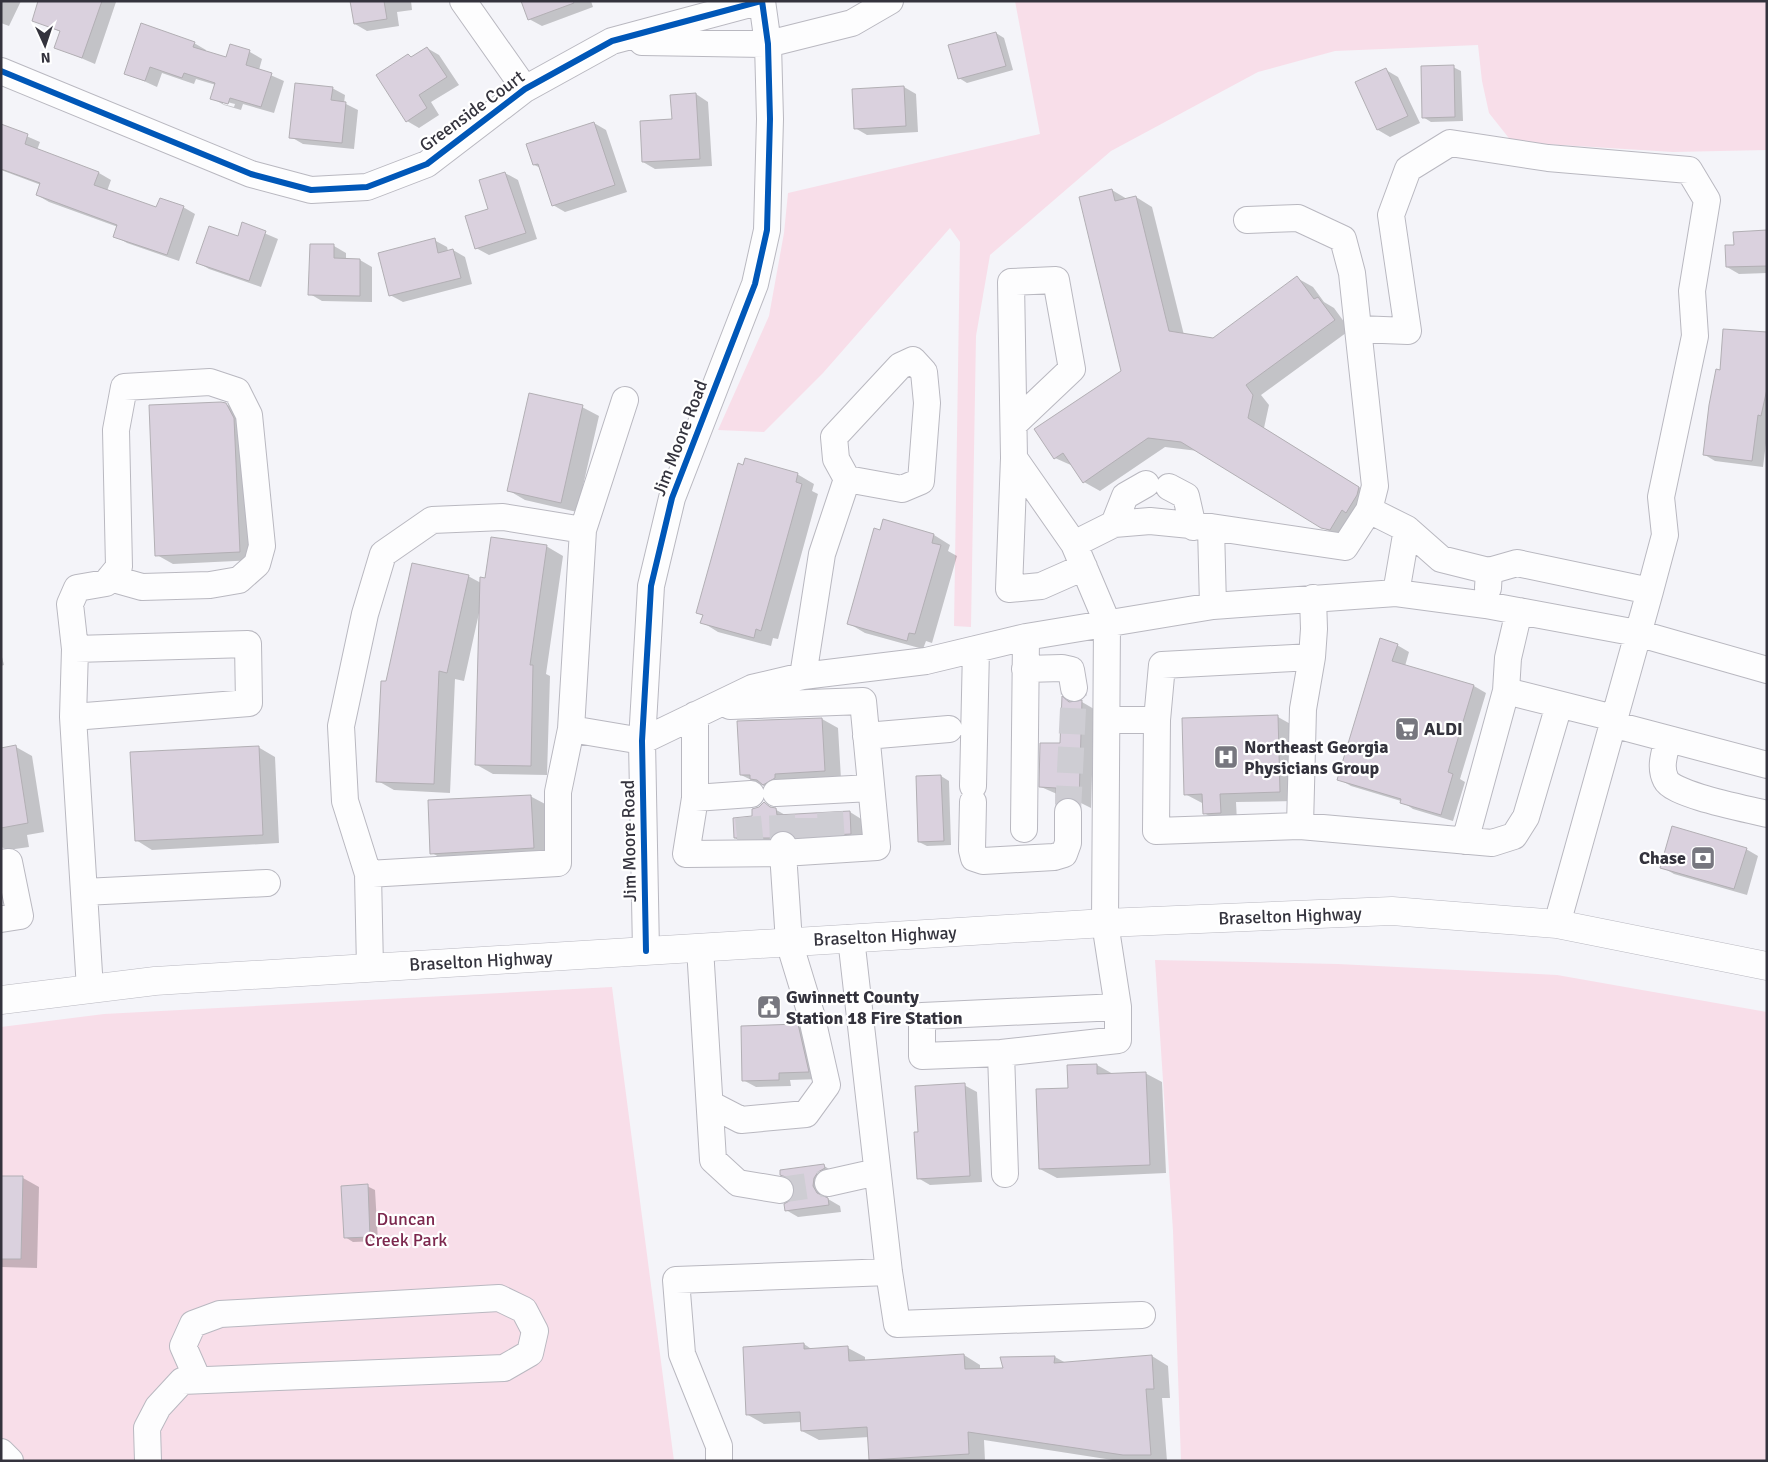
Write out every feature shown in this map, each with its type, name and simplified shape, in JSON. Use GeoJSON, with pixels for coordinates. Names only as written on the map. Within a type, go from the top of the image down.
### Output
{"type":"FeatureCollection","features":[{"type":"Feature","properties":{"kind":"main road","name":"Braselton Highway"},"geometry":{"type":"LineString","coordinates":[[1,1000],[155,981],[851,938],[1392,911],[1557,924],[1767,966]]}},
{"type":"Feature","properties":{"kind":"street"},"geometry":{"type":"LineString","coordinates":[[463,1],[525,89]]}},
{"type":"Feature","properties":{"kind":"street","name":"Greenside Court"},"geometry":{"type":"LineString","coordinates":[[1,71],[251,174],[311,190],[367,187],[426,164],[525,89],[612,41],[762,1]]}},
{"type":"Feature","properties":{"kind":"street","name":"Jim Moore Road"},"geometry":{"type":"LineString","coordinates":[[646,951],[642,741],[651,586],[672,498],[755,284],[767,230],[770,118],[768,44],[762,1]]}},
{"type":"Feature","properties":{"kind":"street","name":"Greenside Court"},"geometry":{"type":"LineString","coordinates":[[612,41],[768,44],[852,23],[890,1]]}},
{"type":"Feature","properties":{"kind":"street"},"geometry":{"type":"LineString","coordinates":[[1358,329],[1408,331],[1392,215],[1408,169],[1450,143],[1548,158],[1689,170],[1707,200],[1692,291],[1695,336],[1661,497],[1665,535],[1557,924]]}},
{"type":"Feature","properties":{"kind":"street"},"geometry":{"type":"LineString","coordinates":[[1114,524],[1150,521],[1345,548],[1369,510],[1375,486],[1352,273],[1343,239],[1298,218],[1247,220]]}},
{"type":"Feature","properties":{"kind":"street"},"geometry":{"type":"LineString","coordinates":[[1015,424],[1072,368],[1056,280],[1011,282],[1015,424],[1009,589],[1041,586],[1079,556],[1114,524],[1124,496],[1158,485],[1186,496],[1202,527],[1214,606]]}},
{"type":"Feature","properties":{"kind":"street"},"geometry":{"type":"LineString","coordinates":[[913,360],[924,372],[927,403],[921,481],[902,489],[848,479],[836,459],[834,437],[900,366],[913,360]]}},
{"type":"Feature","properties":{"kind":"street"},"geometry":{"type":"LineString","coordinates":[[90,989],[73,717],[75,649],[70,604],[77,588],[106,583],[110,578],[119,567],[116,430],[124,387],[210,382],[237,391],[249,415],[262,546],[257,564],[239,580],[210,585],[142,587],[110,578]]}},
{"type":"Feature","properties":{"kind":"street"},"geometry":{"type":"LineString","coordinates":[[368,874],[558,863],[558,792],[571,729],[583,530],[625,400]]}},
{"type":"Feature","properties":{"kind":"street"},"geometry":{"type":"LineString","coordinates":[[1014,458],[1079,556],[1107,622],[1105,924],[1118,1007],[1118,1040],[1001,1054],[922,1056],[922,1016],[1118,1007]]}},
{"type":"Feature","properties":{"kind":"street"},"geometry":{"type":"LineString","coordinates":[[802,676],[822,554],[848,479]]}},
{"type":"Feature","properties":{"kind":"street"},"geometry":{"type":"LineString","coordinates":[[1369,510],[1407,529],[1441,559],[1489,571],[1517,563],[1650,591]]}},
{"type":"Feature","properties":{"kind":"street"},"geometry":{"type":"LineString","coordinates":[[370,968],[368,874],[345,801],[341,726],[364,614],[383,554],[432,520],[503,517],[583,530]]}},
{"type":"Feature","properties":{"kind":"street"},"geometry":{"type":"LineString","coordinates":[[1396,593],[1407,529]]}},
{"type":"Feature","properties":{"kind":"street"},"geometry":{"type":"LineString","coordinates":[[1486,605],[1489,571]]}},
{"type":"Feature","properties":{"kind":"street"},"geometry":{"type":"LineString","coordinates":[[571,729],[642,741],[752,688],[802,676],[926,662],[1026,636],[1214,606],[1396,593],[1486,605],[1637,633],[1767,670]]}},
{"type":"Feature","properties":{"kind":"street"},"geometry":{"type":"LineString","coordinates":[[1300,826],[1303,709],[1312,657],[1314,629],[1313,598]]}},
{"type":"Feature","properties":{"kind":"street"},"geometry":{"type":"LineString","coordinates":[[1465,840],[1506,691],[1508,658],[1519,611]]}},
{"type":"Feature","properties":{"kind":"street"},"geometry":{"type":"LineString","coordinates":[[1024,829],[1026,636]]}},
{"type":"Feature","properties":{"kind":"street"},"geometry":{"type":"LineString","coordinates":[[73,717],[249,703],[248,644],[75,649]]}},
{"type":"Feature","properties":{"kind":"street"},"geometry":{"type":"LineString","coordinates":[[976,649],[972,850],[974,858],[983,861],[1054,857],[1064,854],[1068,843],[1068,812]]}},
{"type":"Feature","properties":{"kind":"street"},"geometry":{"type":"LineString","coordinates":[[1312,657],[1162,664],[1157,720],[1156,831],[1300,826],[1492,843],[1514,836],[1526,817],[1559,706]]}},
{"type":"Feature","properties":{"kind":"street"},"geometry":{"type":"LineString","coordinates":[[1025,669],[1062,668],[1070,670],[1074,688]]}},
{"type":"Feature","properties":{"kind":"street"},"geometry":{"type":"LineString","coordinates":[[832,672],[835,701]]}},
{"type":"Feature","properties":{"kind":"street"},"geometry":{"type":"LineString","coordinates":[[1506,691],[1767,765]]}},
{"type":"Feature","properties":{"kind":"street"},"geometry":{"type":"LineString","coordinates":[[835,701],[863,701],[877,847],[752,850],[686,854],[695,798],[704,711],[835,701]]}},
{"type":"Feature","properties":{"kind":"street"},"geometry":{"type":"LineString","coordinates":[[1107,720],[1157,720]]}},
{"type":"Feature","properties":{"kind":"street"},"geometry":{"type":"LineString","coordinates":[[866,736],[949,729]]}},
{"type":"Feature","properties":{"kind":"street"},"geometry":{"type":"LineString","coordinates":[[1668,738],[1662,765],[1666,781],[1678,791],[1767,814]]}},
{"type":"Feature","properties":{"kind":"street"},"geometry":{"type":"LineString","coordinates":[[695,798],[785,801],[871,788]]}},
{"type":"Feature","properties":{"kind":"street"},"geometry":{"type":"LineString","coordinates":[[710,1104],[741,1120],[806,1114],[827,1085],[811,1014],[789,942],[807,848]]}},
{"type":"Feature","properties":{"kind":"street"},"geometry":{"type":"LineString","coordinates":[[1,863],[9,862],[20,916],[1,920]]}},
{"type":"Feature","properties":{"kind":"street"},"geometry":{"type":"LineString","coordinates":[[84,892],[267,883]]}},
{"type":"Feature","properties":{"kind":"street"},"geometry":{"type":"LineString","coordinates":[[851,938],[877,1172],[897,1324],[1142,1315]]}},
{"type":"Feature","properties":{"kind":"street"},"geometry":{"type":"LineString","coordinates":[[700,948],[713,1160],[738,1183],[780,1190]]}},
{"type":"Feature","properties":{"kind":"street"},"geometry":{"type":"LineString","coordinates":[[1001,1054],[1005,1174]]}},
{"type":"Feature","properties":{"kind":"street"},"geometry":{"type":"LineString","coordinates":[[828,1183],[877,1172]]}},
{"type":"Feature","properties":{"kind":"street"},"geometry":{"type":"LineString","coordinates":[[719,1461],[718,1446],[682,1354],[676,1280],[889,1272]]}},
{"type":"Feature","properties":{"kind":"street"},"geometry":{"type":"LineString","coordinates":[[148,1461],[147,1428],[158,1406],[182,1381],[504,1368],[530,1354],[535,1330],[524,1310],[499,1298],[220,1314],[193,1324],[183,1346],[198,1380]]}},
{"type":"Feature","properties":{"kind":"street"},"geometry":{"type":"LineString","coordinates":[[1,1452],[10,1461]]}},
{"type":"Feature","properties":{"kind":"green space"},"geometry":{"type":"Polygon","coordinates":[[[1015,1],[1767,1],[1767,150],[1673,152],[1512,142],[1489,113],[1482,81],[1478,45],[1335,51],[1258,72],[1111,151],[990,255],[976,336],[971,627],[954,626],[960,242],[950,228],[823,373],[764,432],[718,430],[769,316],[784,233],[788,193],[1040,134],[1015,1]]]}},
{"type":"Feature","properties":{"kind":"green space"},"geometry":{"type":"Polygon","coordinates":[[[1155,960],[1338,964],[1557,975],[1767,1012],[1767,1461],[1181,1461],[1173,1231],[1155,960]]]}},
{"type":"Feature","properties":{"kind":"green space","name":"Duncan Creek Park"},"geometry":{"type":"Polygon","coordinates":[[[612,987],[674,1461],[1,1461],[1,1027],[104,1014],[612,987]]]}},
{"type":"Feature","properties":{"kind":"building"},"geometry":{"type":"Polygon","coordinates":[[[38,1],[102,1],[82,58],[54,48],[60,31],[32,21],[38,1]]]}},
{"type":"Feature","properties":{"kind":"building"},"geometry":{"type":"Polygon","coordinates":[[[350,1],[384,1],[387,19],[354,24],[350,1]]]}},
{"type":"Feature","properties":{"kind":"building"},"geometry":{"type":"Polygon","coordinates":[[[521,1],[573,1],[574,3],[528,20],[521,1]]]}},
{"type":"Feature","properties":{"kind":"building"},"geometry":{"type":"Polygon","coordinates":[[[141,23],[195,42],[193,47],[226,57],[230,44],[250,50],[246,65],[272,73],[261,107],[230,98],[228,104],[210,99],[215,83],[184,73],[182,78],[150,67],[145,81],[124,74],[141,23]]]}},
{"type":"Feature","properties":{"kind":"building"},"geometry":{"type":"Polygon","coordinates":[[[996,32],[1006,66],[958,79],[948,45],[996,32]]]}},
{"type":"Feature","properties":{"kind":"building"},"geometry":{"type":"Polygon","coordinates":[[[427,47],[447,77],[419,95],[427,108],[406,122],[376,75],[408,54],[411,57],[427,47]]]}},
{"type":"Feature","properties":{"kind":"building"},"geometry":{"type":"Polygon","coordinates":[[[1454,65],[1455,117],[1422,118],[1421,66],[1454,65]]]}},
{"type":"Feature","properties":{"kind":"building"},"geometry":{"type":"Polygon","coordinates":[[[1386,68],[1408,116],[1377,130],[1355,82],[1386,68]]]}},
{"type":"Feature","properties":{"kind":"building"},"geometry":{"type":"Polygon","coordinates":[[[295,83],[333,87],[331,100],[346,102],[342,143],[289,138],[295,83]]]}},
{"type":"Feature","properties":{"kind":"building"},"geometry":{"type":"Polygon","coordinates":[[[904,86],[906,126],[854,129],[852,89],[904,86]]]}},
{"type":"Feature","properties":{"kind":"building"},"geometry":{"type":"Polygon","coordinates":[[[696,93],[700,159],[642,162],[640,121],[672,119],[670,95],[696,93]]]}},
{"type":"Feature","properties":{"kind":"building"},"geometry":{"type":"Polygon","coordinates":[[[594,122],[615,185],[552,206],[538,164],[533,165],[526,144],[594,122]]]}},
{"type":"Feature","properties":{"kind":"building"},"geometry":{"type":"Polygon","coordinates":[[[1,124],[28,134],[25,144],[99,172],[94,185],[156,207],[160,198],[184,206],[167,255],[113,237],[117,225],[36,195],[40,183],[1,169],[1,124]]]}},
{"type":"Feature","properties":{"kind":"building"},"geometry":{"type":"Polygon","coordinates":[[[505,172],[526,233],[475,249],[465,216],[488,209],[479,180],[505,172]]]}},
{"type":"Feature","properties":{"kind":"building"},"geometry":{"type":"Polygon","coordinates":[[[1112,189],[1115,201],[1136,196],[1169,331],[1213,338],[1297,276],[1314,299],[1318,297],[1335,320],[1246,385],[1253,395],[1248,418],[1359,487],[1357,495],[1346,513],[1342,510],[1330,530],[1321,528],[1181,442],[1148,438],[1083,483],[1063,453],[1054,459],[1034,429],[1121,371],[1079,197],[1112,189]]]}},
{"type":"Feature","properties":{"kind":"building"},"geometry":{"type":"Polygon","coordinates":[[[242,222],[266,231],[249,281],[196,263],[209,226],[238,236],[242,222]]]}},
{"type":"Feature","properties":{"kind":"building"},"geometry":{"type":"Polygon","coordinates":[[[1767,230],[1767,266],[1726,267],[1725,245],[1734,245],[1733,232],[1767,230]]]}},
{"type":"Feature","properties":{"kind":"building"},"geometry":{"type":"Polygon","coordinates":[[[435,238],[438,253],[453,249],[461,278],[389,296],[378,253],[435,238]]]}},
{"type":"Feature","properties":{"kind":"building"},"geometry":{"type":"Polygon","coordinates":[[[310,244],[334,244],[334,258],[360,259],[360,296],[308,295],[310,244]]]}},
{"type":"Feature","properties":{"kind":"building"},"geometry":{"type":"Polygon","coordinates":[[[1723,329],[1767,332],[1767,389],[1761,416],[1758,415],[1752,461],[1703,455],[1709,405],[1716,369],[1720,370],[1723,329]]]}},
{"type":"Feature","properties":{"kind":"building"},"geometry":{"type":"Polygon","coordinates":[[[529,393],[583,405],[561,503],[507,491],[529,393]]]}},
{"type":"Feature","properties":{"kind":"building"},"geometry":{"type":"Polygon","coordinates":[[[226,403],[234,418],[240,552],[155,556],[149,405],[226,403]]]}},
{"type":"Feature","properties":{"kind":"building"},"geometry":{"type":"Polygon","coordinates":[[[745,458],[798,473],[796,482],[802,484],[761,631],[756,629],[754,638],[700,623],[703,615],[696,613],[738,463],[743,465],[745,458]]]}},
{"type":"Feature","properties":{"kind":"building"},"geometry":{"type":"Polygon","coordinates":[[[883,519],[934,534],[932,543],[941,545],[915,634],[909,633],[907,641],[847,624],[874,528],[880,530],[883,519]]]}},
{"type":"Feature","properties":{"kind":"building"},"geometry":{"type":"Polygon","coordinates":[[[491,537],[547,545],[530,665],[533,665],[531,766],[475,765],[480,577],[485,578],[491,537]]]}},
{"type":"Feature","properties":{"kind":"building"},"geometry":{"type":"Polygon","coordinates":[[[412,563],[469,575],[447,673],[439,671],[434,784],[376,782],[381,681],[386,681],[412,563]]]}},
{"type":"Feature","properties":{"kind":"building","name":"ALDI"},"geometry":{"type":"Polygon","coordinates":[[[1380,638],[1398,644],[1392,661],[1474,685],[1448,772],[1453,774],[1441,815],[1400,803],[1401,799],[1337,780],[1380,638]]]}},
{"type":"Feature","properties":{"kind":"building"},"geometry":{"type":"Polygon","coordinates":[[[1062,696],[1069,702],[1082,700],[1079,802],[1068,797],[1056,804],[1056,788],[1039,787],[1040,743],[1060,743],[1062,696]]]}},
{"type":"Feature","properties":{"kind":"building"},"geometry":{"type":"Polygon","coordinates":[[[1278,715],[1280,792],[1220,794],[1221,813],[1203,814],[1202,794],[1184,795],[1182,718],[1278,715]]]}},
{"type":"Feature","properties":{"kind":"building"},"geometry":{"type":"Polygon","coordinates":[[[822,718],[825,771],[775,774],[775,778],[763,785],[757,780],[750,779],[750,775],[740,775],[737,721],[822,718]]]}},
{"type":"Feature","properties":{"kind":"building"},"geometry":{"type":"Polygon","coordinates":[[[16,745],[28,823],[1,828],[1,748],[16,745]]]}},
{"type":"Feature","properties":{"kind":"building"},"geometry":{"type":"Polygon","coordinates":[[[259,746],[263,835],[135,841],[130,752],[259,746]]]}},
{"type":"Feature","properties":{"kind":"building"},"geometry":{"type":"Polygon","coordinates":[[[941,775],[944,841],[918,842],[916,776],[941,775]]]}},
{"type":"Feature","properties":{"kind":"building"},"geometry":{"type":"Polygon","coordinates":[[[531,795],[534,848],[430,854],[428,800],[531,795]]]}},
{"type":"Feature","properties":{"kind":"building"},"geometry":{"type":"Polygon","coordinates":[[[764,802],[770,807],[776,808],[777,815],[850,811],[851,834],[796,837],[790,832],[783,830],[775,832],[770,838],[734,838],[733,818],[752,816],[752,809],[759,807],[764,802]]]}},
{"type":"Feature","properties":{"kind":"building","name":"Chase"},"geometry":{"type":"Polygon","coordinates":[[[1672,826],[1747,848],[1734,889],[1660,868],[1672,826]]]}},
{"type":"Feature","properties":{"kind":"building"},"geometry":{"type":"Polygon","coordinates":[[[798,1024],[809,1072],[779,1073],[779,1080],[742,1081],[741,1026],[798,1024]]]}},
{"type":"Feature","properties":{"kind":"building"},"geometry":{"type":"Polygon","coordinates":[[[1097,1064],[1097,1074],[1146,1072],[1150,1165],[1039,1169],[1036,1089],[1068,1088],[1067,1065],[1097,1064]]]}},
{"type":"Feature","properties":{"kind":"building"},"geometry":{"type":"Polygon","coordinates":[[[965,1083],[970,1176],[917,1179],[914,1132],[918,1132],[915,1086],[965,1083]]]}},
{"type":"Feature","properties":{"kind":"building"},"geometry":{"type":"Polygon","coordinates":[[[824,1164],[825,1168],[818,1172],[814,1178],[813,1186],[817,1193],[828,1198],[829,1205],[785,1211],[784,1204],[791,1200],[795,1193],[794,1185],[789,1178],[780,1175],[780,1170],[824,1164]]]}},
{"type":"Feature","properties":{"kind":"building"},"geometry":{"type":"Polygon","coordinates":[[[1,1176],[23,1176],[21,1259],[1,1259],[1,1176]]]}},
{"type":"Feature","properties":{"kind":"building"},"geometry":{"type":"Polygon","coordinates":[[[368,1184],[370,1237],[344,1238],[341,1186],[368,1184]]]}},
{"type":"Feature","properties":{"kind":"building"},"geometry":{"type":"Polygon","coordinates":[[[804,1343],[804,1349],[848,1346],[849,1361],[964,1354],[965,1369],[1003,1368],[1000,1357],[1055,1356],[1054,1363],[1152,1355],[1154,1389],[1146,1389],[1151,1455],[1123,1455],[968,1432],[969,1454],[869,1460],[867,1427],[801,1431],[800,1412],[746,1415],[743,1347],[804,1343]]]}},
{"type":"Feature","properties":{"kind":"tunnel"},"geometry":{"type":"LineString","coordinates":[[1068,812],[1074,688]]}},
{"type":"Feature","properties":{"kind":"tunnel"},"geometry":{"type":"LineString","coordinates":[[830,812],[832,843]]}},
{"type":"Feature","properties":{"kind":"tunnel"},"geometry":{"type":"LineString","coordinates":[[806,814],[806,844]]}},
{"type":"Feature","properties":{"kind":"tunnel"},"geometry":{"type":"LineString","coordinates":[[782,815],[783,845]]}},
{"type":"Feature","properties":{"kind":"tunnel"},"geometry":{"type":"LineString","coordinates":[[748,817],[751,847]]}},
{"type":"Feature","properties":{"kind":"tunnel"},"geometry":{"type":"LineString","coordinates":[[780,1190],[828,1183]]}},
{"type":"Feature","properties":{"kind":"cycle path"},"geometry":{"type":"LineString","coordinates":[[1,71],[251,174],[311,190],[367,187],[427,164],[525,89],[612,41],[761,1]]}},
{"type":"Feature","properties":{"kind":"cycle path"},"geometry":{"type":"LineString","coordinates":[[646,951],[642,741],[651,586],[672,498],[755,284],[767,230],[770,119],[768,44],[762,1]]}},
{"type":"Feature","properties":{"kind":"place","name":"ALDI"},"geometry":{"type":"Point","coordinates":[1407,729]}},
{"type":"Feature","properties":{"kind":"place","name":"Northeast Georgia Physicians Group"},"geometry":{"type":"Point","coordinates":[1226,757]}},
{"type":"Feature","properties":{"kind":"place","name":"Chase"},"geometry":{"type":"Point","coordinates":[1703,858]}},
{"type":"Feature","properties":{"kind":"place","name":"Gwinnett County Station 18 Fire Station"},"geometry":{"type":"Point","coordinates":[769,1007]}}]}
